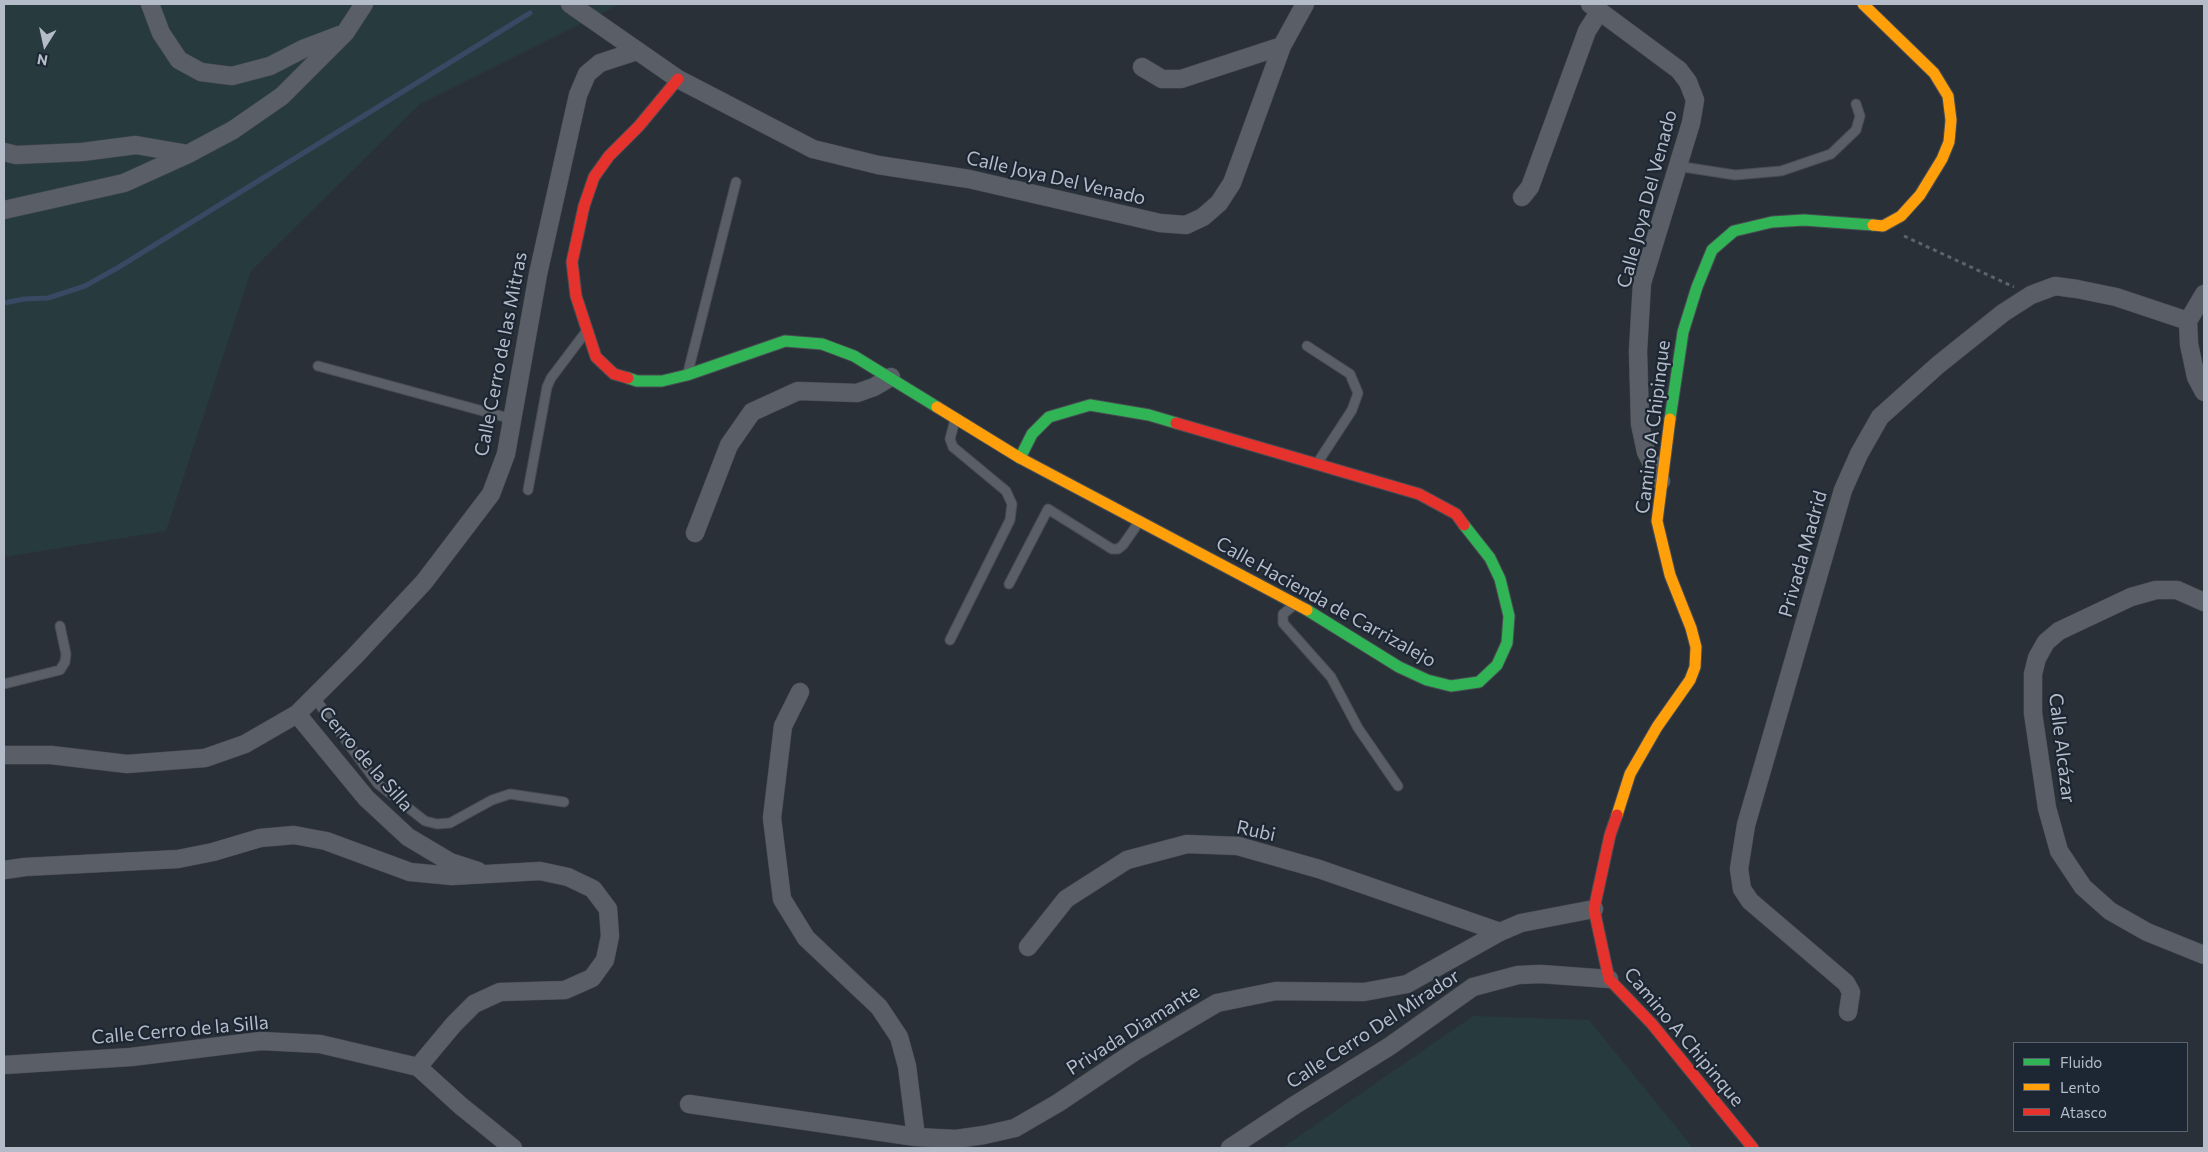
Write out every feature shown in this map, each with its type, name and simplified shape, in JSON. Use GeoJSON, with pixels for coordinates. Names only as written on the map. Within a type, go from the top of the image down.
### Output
{"type":"FeatureCollection","features":[{"type":"Feature","properties":{"kind":"street"},"geometry":{"type":"LineString","coordinates":[[150,4],[161,33],[179,60],[201,72],[232,76],[260,68],[345,33]]}},
{"type":"Feature","properties":{"kind":"street"},"geometry":{"type":"LineString","coordinates":[[4,210],[124,183],[188,154],[233,130],[282,96],[345,33],[364,4]]}},
{"type":"Feature","properties":{"kind":"street","name":"Calle Joya Del Venado"},"geometry":{"type":"LineString","coordinates":[[570,4],[678,79],[813,149],[845,158],[970,179],[1160,223],[1186,224],[1203,217],[1218,204],[1232,183],[1282,46],[1305,4]]}},
{"type":"Feature","properties":{"kind":"street"},"geometry":{"type":"LineString","coordinates":[[1863,4],[1934,73],[1948,96],[1951,120],[1950,142],[1920,195],[1901,216],[1883,226]]}},
{"type":"Feature","properties":{"kind":"street"},"geometry":{"type":"LineString","coordinates":[[1522,197],[1530,187],[1595,8]]}},
{"type":"Feature","properties":{"kind":"street","name":"Calle Joya Del Venado"},"geometry":{"type":"LineString","coordinates":[[1595,8],[1679,70],[1688,82],[1695,100],[1691,123],[1642,283],[1638,352],[1640,424],[1646,452],[1661,480]]}},
{"type":"Feature","properties":{"kind":"street"},"geometry":{"type":"LineString","coordinates":[[1142,67],[1162,79],[1181,79],[1282,46]]}},
{"type":"Feature","properties":{"kind":"street","name":"Calle Cerro de las Mitras"},"geometry":{"type":"LineString","coordinates":[[4,755],[51,755],[127,764],[206,758],[245,744],[297,714],[424,582],[491,494],[506,454],[538,274],[578,95],[587,74],[600,62],[637,51]]}},
{"type":"Feature","properties":{"kind":"street","name":"Calle Hacienda de Carrizalejo"},"geometry":{"type":"LineString","coordinates":[[678,79],[639,126],[609,156],[594,177],[584,206],[572,262],[576,296],[596,357],[614,374],[637,381],[662,381],[687,375],[785,341],[822,344],[854,356],[1020,458],[1296,603],[1399,667],[1427,680],[1451,686],[1479,682],[1497,665],[1507,643],[1509,616],[1500,579],[1482,544],[1456,514],[1419,494],[1149,415],[1090,405],[1049,417],[1032,434],[1020,458]]}},
{"type":"Feature","properties":{"kind":"street"},"geometry":{"type":"LineString","coordinates":[[4,152],[16,155],[82,152],[136,145],[188,154]]}},
{"type":"Feature","properties":{"kind":"street","name":"Camino A Chipinque"},"geometry":{"type":"LineString","coordinates":[[1753,1148],[1652,1024],[1609,980],[1594,909],[1610,835],[1630,774],[1657,727],[1690,680],[1694,667],[1696,647],[1691,628],[1670,575],[1657,520],[1661,480],[1683,332],[1697,287],[1712,250],[1734,231],[1772,222],[1804,220],[1883,226]]}},
{"type":"Feature","properties":{"kind":"street","name":"Privada Madrid"},"geometry":{"type":"LineString","coordinates":[[1848,1012],[1851,992],[1846,983],[1750,901],[1742,889],[1739,869],[1746,825],[1843,490],[1859,454],[1880,417],[1938,365],[2003,313],[2031,295],[2055,286],[2077,289],[2116,297],[2188,321]]}},
{"type":"Feature","properties":{"kind":"street"},"geometry":{"type":"LineString","coordinates":[[2204,294],[2188,321],[2189,344],[2196,377],[2204,392]]}},
{"type":"Feature","properties":{"kind":"street"},"geometry":{"type":"LineString","coordinates":[[695,533],[728,444],[752,412],[798,391],[857,392],[874,387],[891,377]]}},
{"type":"Feature","properties":{"kind":"street","name":"Calle Alcázar"},"geometry":{"type":"LineString","coordinates":[[2204,602],[2177,590],[2156,590],[2131,596],[2058,631],[2046,642],[2037,658],[2033,674],[2033,713],[2047,808],[2059,852],[2083,886],[2110,911],[2147,932],[2204,955]]}},
{"type":"Feature","properties":{"kind":"street"},"geometry":{"type":"LineString","coordinates":[[800,692],[783,726],[772,818],[782,900],[806,938],[879,1007],[900,1038],[907,1066],[916,1137]]}},
{"type":"Feature","properties":{"kind":"street","name":"Cerro de la Silla"},"geometry":{"type":"LineString","coordinates":[[297,714],[366,798],[408,837],[450,862],[486,874],[540,871],[568,876],[594,889],[608,909],[610,936],[605,960],[592,978],[565,990],[500,992],[474,1004],[454,1024],[418,1067]]}},
{"type":"Feature","properties":{"kind":"street"},"geometry":{"type":"LineString","coordinates":[[4,870],[178,859],[213,852],[260,838],[294,835],[326,841],[410,872],[452,876],[486,874]]}},
{"type":"Feature","properties":{"kind":"street","name":"Rubi"},"geometry":{"type":"LineString","coordinates":[[1028,948],[1066,899],[1127,860],[1187,844],[1238,846],[1318,869],[1500,932]]}},
{"type":"Feature","properties":{"kind":"street","name":"Privada Diamante"},"geometry":{"type":"LineString","coordinates":[[689,1104],[916,1137],[956,1139],[984,1136],[1015,1128],[1058,1103],[1134,1052],[1217,1003],[1276,991],[1364,992],[1407,984],[1500,932],[1521,923],[1594,909]]}},
{"type":"Feature","properties":{"kind":"street","name":"Calle Cerro Del Mirador"},"geometry":{"type":"LineString","coordinates":[[1230,1148],[1294,1105],[1390,1046],[1473,987],[1518,975],[1541,974],[1609,980]]}},
{"type":"Feature","properties":{"kind":"street","name":"Calle Cerro de la Silla"},"geometry":{"type":"LineString","coordinates":[[4,1066],[131,1057],[261,1041],[320,1044],[418,1067]]}},
{"type":"Feature","properties":{"kind":"street"},"geometry":{"type":"LineString","coordinates":[[418,1067],[461,1106],[513,1148]]}},
{"type":"Feature","properties":{"kind":"lane"},"geometry":{"type":"LineString","coordinates":[[1677,166],[1735,175],[1781,171],[1831,154],[1856,130],[1860,116],[1856,104]]}},
{"type":"Feature","properties":{"kind":"lane"},"geometry":{"type":"LineString","coordinates":[[687,375],[736,182]]}},
{"type":"Feature","properties":{"kind":"lane"},"geometry":{"type":"LineString","coordinates":[[528,490],[547,387],[551,378],[587,331]]}},
{"type":"Feature","properties":{"kind":"lane"},"geometry":{"type":"LineString","coordinates":[[1307,346],[1350,374],[1358,393],[1352,410],[1316,464]]}},
{"type":"Feature","properties":{"kind":"lane"},"geometry":{"type":"LineString","coordinates":[[318,366],[512,419]]}},
{"type":"Feature","properties":{"kind":"lane"},"geometry":{"type":"LineString","coordinates":[[950,640],[1010,520],[1012,504],[1006,491],[953,447],[950,439],[956,418]]}},
{"type":"Feature","properties":{"kind":"lane"},"geometry":{"type":"LineString","coordinates":[[1010,584],[1048,509],[1112,549],[1118,549],[1123,546],[1139,522]]}},
{"type":"Feature","properties":{"kind":"lane"},"geometry":{"type":"LineString","coordinates":[[1296,603],[1282,614],[1283,623],[1331,677],[1358,728],[1398,786]]}},
{"type":"Feature","properties":{"kind":"lane"},"geometry":{"type":"LineString","coordinates":[[4,684],[60,670],[65,662],[66,654],[60,626]]}},
{"type":"Feature","properties":{"kind":"lane"},"geometry":{"type":"LineString","coordinates":[[314,697],[378,784],[425,821],[437,824],[450,823],[492,800],[510,794],[564,802]]}},
{"type":"Feature","properties":{"kind":"path"},"geometry":{"type":"LineString","coordinates":[[1883,226],[2031,295]]}},
{"type":"Feature","properties":{"kind":"green space"},"geometry":{"type":"Polygon","coordinates":[[[4,4],[620,4],[420,104],[251,271],[166,531],[4,557],[4,4]]]}},
{"type":"Feature","properties":{"kind":"green space"},"geometry":{"type":"Polygon","coordinates":[[[1473,1016],[1589,1020],[1693,1148],[1282,1148],[1473,1016]]]}},
{"type":"Feature","properties":{"kind":"waterway"},"geometry":{"type":"LineString","coordinates":[[4,303],[24,299],[48,298],[85,286],[119,267],[530,13]]}},
{"type":"Feature","properties":{"kind":"traffic: fast"},"geometry":{"type":"LineString","coordinates":[[1670,419],[1683,332],[1697,287],[1712,250],[1734,231],[1772,222],[1804,220],[1873,225]]}},
{"type":"Feature","properties":{"kind":"traffic: fast"},"geometry":{"type":"LineString","coordinates":[[628,378],[637,381],[662,381],[687,375],[785,341],[822,344],[854,356],[937,407]]}},
{"type":"Feature","properties":{"kind":"traffic: fast"},"geometry":{"type":"LineString","coordinates":[[1020,458],[1032,434],[1049,417],[1090,405],[1149,415],[1176,423]]}},
{"type":"Feature","properties":{"kind":"traffic: fast"},"geometry":{"type":"LineString","coordinates":[[1307,610],[1399,667],[1427,680],[1451,686],[1479,682],[1497,665],[1507,643],[1509,616],[1500,579],[1490,558],[1464,525]]}},
{"type":"Feature","properties":{"kind":"traffic: slow"},"geometry":{"type":"LineString","coordinates":[[1863,4],[1934,73],[1948,96],[1951,120],[1949,142],[1942,159],[1920,195],[1901,216],[1883,226],[1873,225]]}},
{"type":"Feature","properties":{"kind":"traffic: slow"},"geometry":{"type":"LineString","coordinates":[[937,407],[1020,458],[1307,610]]}},
{"type":"Feature","properties":{"kind":"traffic: slow"},"geometry":{"type":"LineString","coordinates":[[1617,815],[1630,774],[1657,727],[1690,680],[1695,667],[1696,647],[1691,628],[1670,575],[1657,521],[1670,419]]}},
{"type":"Feature","properties":{"kind":"traffic: jam"},"geometry":{"type":"LineString","coordinates":[[628,378],[614,374],[596,357],[576,296],[572,262],[584,206],[594,177],[609,156],[639,126],[678,79]]}},
{"type":"Feature","properties":{"kind":"traffic: jam"},"geometry":{"type":"LineString","coordinates":[[1176,423],[1419,494],[1456,514],[1464,525]]}},
{"type":"Feature","properties":{"kind":"traffic: jam"},"geometry":{"type":"LineString","coordinates":[[1617,815],[1610,835],[1594,909],[1609,979],[1652,1024],[1753,1148]]}}]}
